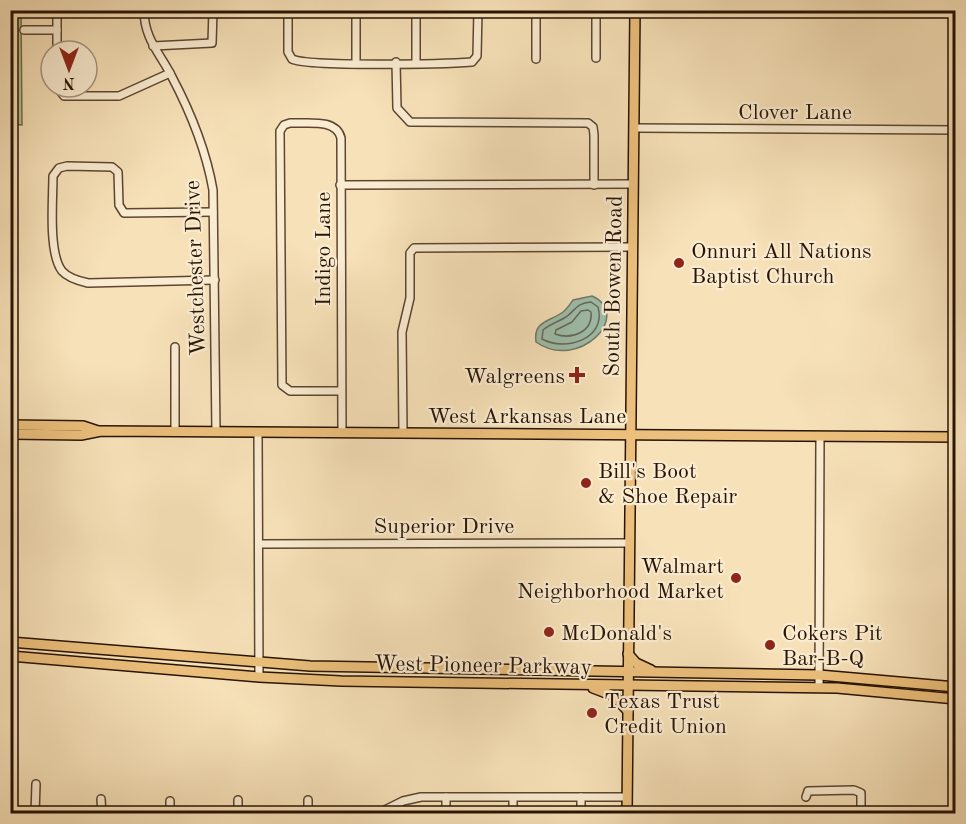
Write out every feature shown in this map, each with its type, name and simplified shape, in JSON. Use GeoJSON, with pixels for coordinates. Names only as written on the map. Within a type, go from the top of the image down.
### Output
{"type":"FeatureCollection","features":[{"type":"Feature","properties":{"kind":"main road","name":"South Bowen Road"},"geometry":{"type":"LineString","coordinates":[[627,813],[635,10]]}},
{"type":"Feature","properties":{"kind":"main road","name":"West Arkansas Lane"},"geometry":{"type":"LineString","coordinates":[[10,425],[83,426],[98,431]]}},
{"type":"Feature","properties":{"kind":"main road","name":"West Arkansas Lane"},"geometry":{"type":"LineString","coordinates":[[10,434],[81,435],[98,431],[956,437]]}},
{"type":"Feature","properties":{"kind":"main road","name":"West Pioneer Parkway"},"geometry":{"type":"LineString","coordinates":[[10,642],[310,666],[819,675],[956,687]]}},
{"type":"Feature","properties":{"kind":"main road"},"geometry":{"type":"LineString","coordinates":[[95,664],[97,649]]}},
{"type":"Feature","properties":{"kind":"main road"},"geometry":{"type":"LineString","coordinates":[[628,654],[645,669],[659,673]]}},
{"type":"Feature","properties":{"kind":"main road","name":"West Pioneer Parkway"},"geometry":{"type":"LineString","coordinates":[[10,656],[259,676],[474,683],[819,688],[956,699]]}},
{"type":"Feature","properties":{"kind":"main road"},"geometry":{"type":"LineString","coordinates":[[474,683],[477,670]]}},
{"type":"Feature","properties":{"kind":"main road"},"geometry":{"type":"LineString","coordinates":[[582,685],[614,696],[628,711]]}},
{"type":"Feature","properties":{"kind":"street"},"geometry":{"type":"LineString","coordinates":[[57,10],[57,39]]}},
{"type":"Feature","properties":{"kind":"street","name":"Westchester Drive"},"geometry":{"type":"LineString","coordinates":[[144,10],[145,32],[170,73],[204,147],[213,190],[216,432]]}},
{"type":"Feature","properties":{"kind":"street"},"geometry":{"type":"LineString","coordinates":[[153,46],[212,43],[213,10]]}},
{"type":"Feature","properties":{"kind":"street"},"geometry":{"type":"LineString","coordinates":[[288,10],[288,52],[292,59],[302,62],[472,62],[477,56],[478,48],[478,10]]}},
{"type":"Feature","properties":{"kind":"street"},"geometry":{"type":"LineString","coordinates":[[356,10],[356,62]]}},
{"type":"Feature","properties":{"kind":"street"},"geometry":{"type":"LineString","coordinates":[[416,10],[416,62]]}},
{"type":"Feature","properties":{"kind":"street"},"geometry":{"type":"LineString","coordinates":[[537,10],[537,58]]}},
{"type":"Feature","properties":{"kind":"street"},"geometry":{"type":"LineString","coordinates":[[596,10],[596,58]]}},
{"type":"Feature","properties":{"kind":"street"},"geometry":{"type":"LineString","coordinates":[[24,30],[57,30]]}},
{"type":"Feature","properties":{"kind":"street"},"geometry":{"type":"LineString","coordinates":[[396,62],[397,108],[410,122],[588,123],[593,127],[594,135],[594,185]]}},
{"type":"Feature","properties":{"kind":"street"},"geometry":{"type":"LineString","coordinates":[[99,96],[119,96],[170,73]]}},
{"type":"Feature","properties":{"kind":"street","name":"Indigo Lane"},"geometry":{"type":"LineString","coordinates":[[341,391],[290,391],[282,385],[280,131],[284,125],[290,123],[330,125],[335,128],[340,138],[342,433]]}},
{"type":"Feature","properties":{"kind":"street","name":"Clover Lane"},"geometry":{"type":"LineString","coordinates":[[633,128],[956,130]]}},
{"type":"Feature","properties":{"kind":"street"},"geometry":{"type":"LineString","coordinates":[[213,212],[124,213],[119,205],[117,169],[107,166],[67,166],[56,171],[53,176],[54,248],[58,263],[69,276],[88,283],[214,280]]}},
{"type":"Feature","properties":{"kind":"street"},"geometry":{"type":"LineString","coordinates":[[340,185],[633,184]]}},
{"type":"Feature","properties":{"kind":"street"},"geometry":{"type":"LineString","coordinates":[[403,433],[402,332],[410,298],[410,253],[414,248],[632,247]]}},
{"type":"Feature","properties":{"kind":"street"},"geometry":{"type":"LineString","coordinates":[[175,347],[176,432]]}},
{"type":"Feature","properties":{"kind":"street"},"geometry":{"type":"LineString","coordinates":[[258,432],[259,676]]}},
{"type":"Feature","properties":{"kind":"street"},"geometry":{"type":"LineString","coordinates":[[819,688],[820,437]]}},
{"type":"Feature","properties":{"kind":"street","name":"Superior Drive"},"geometry":{"type":"LineString","coordinates":[[259,544],[629,543]]}},
{"type":"Feature","properties":{"kind":"street"},"geometry":{"type":"LineString","coordinates":[[35,813],[36,784]]}},
{"type":"Feature","properties":{"kind":"street"},"geometry":{"type":"LineString","coordinates":[[806,797],[808,791],[854,790],[861,793],[861,813]]}},
{"type":"Feature","properties":{"kind":"street"},"geometry":{"type":"LineString","coordinates":[[446,797],[446,813]]}},
{"type":"Feature","properties":{"kind":"street"},"geometry":{"type":"LineString","coordinates":[[581,797],[581,813]]}},
{"type":"Feature","properties":{"kind":"street"},"geometry":{"type":"LineString","coordinates":[[377,813],[411,798],[627,797]]}},
{"type":"Feature","properties":{"kind":"street"},"geometry":{"type":"LineString","coordinates":[[513,798],[513,813]]}},
{"type":"Feature","properties":{"kind":"street"},"geometry":{"type":"LineString","coordinates":[[101,800],[102,813]]}},
{"type":"Feature","properties":{"kind":"street"},"geometry":{"type":"LineString","coordinates":[[238,800],[238,813]]}},
{"type":"Feature","properties":{"kind":"street"},"geometry":{"type":"LineString","coordinates":[[308,800],[308,813]]}},
{"type":"Feature","properties":{"kind":"street"},"geometry":{"type":"LineString","coordinates":[[170,801],[170,813]]}},
{"type":"Feature","properties":{"kind":"green space"},"geometry":{"type":"Polygon","coordinates":[[[11,11],[21,11],[22,125],[11,124],[11,11]]]}},
{"type":"Feature","properties":{"kind":"water"},"geometry":{"type":"Polygon","coordinates":[[[592,296],[603,305],[607,315],[604,327],[596,337],[583,346],[568,350],[552,349],[536,342],[537,330],[543,323],[563,312],[573,300],[592,296]]]}},
{"type":"Feature","properties":{"kind":"place","name":"Onnuri All Nations Baptist Church"},"geometry":{"type":"Point","coordinates":[679,263]}},
{"type":"Feature","properties":{"kind":"place","name":"Walgreens"},"geometry":{"type":"Point","coordinates":[577,375]}},
{"type":"Feature","properties":{"kind":"place","name":"Bill's Boot & Shoe Repair"},"geometry":{"type":"Point","coordinates":[586,483]}},
{"type":"Feature","properties":{"kind":"place","name":"Walmart Neighborhood Market"},"geometry":{"type":"Point","coordinates":[736,578]}},
{"type":"Feature","properties":{"kind":"place","name":"McDonald's"},"geometry":{"type":"Point","coordinates":[549,632]}},
{"type":"Feature","properties":{"kind":"place","name":"Cokers Pit Bar-B-Q"},"geometry":{"type":"Point","coordinates":[770,645]}},
{"type":"Feature","properties":{"kind":"place","name":"Texas Trust Credit Union"},"geometry":{"type":"Point","coordinates":[592,713]}}]}
